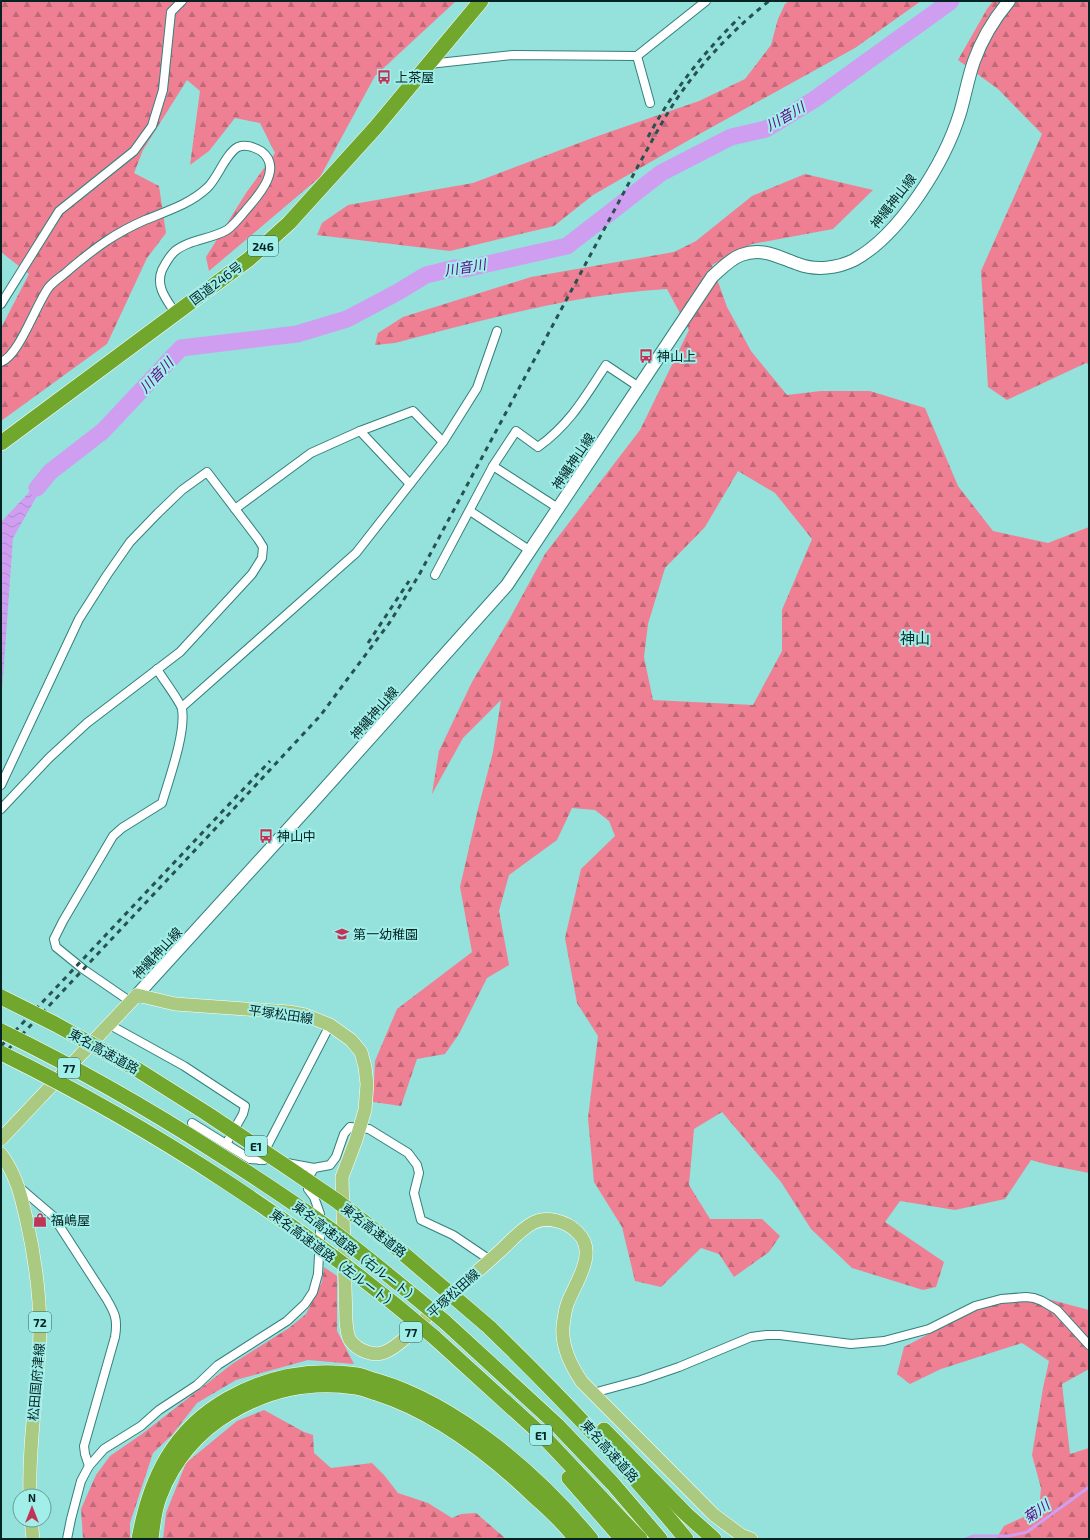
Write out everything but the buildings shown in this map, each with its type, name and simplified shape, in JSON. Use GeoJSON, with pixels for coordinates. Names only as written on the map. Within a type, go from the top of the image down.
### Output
{"type":"FeatureCollection","features":[{"type":"Feature","properties":{"kind":"highway","name":"国道246号"},"geometry":{"type":"LineString","coordinates":[[1,443],[249,259],[289,223],[376,127],[481,1]]}},
{"type":"Feature","properties":{"kind":"highway","name":"東名高速道路"},"geometry":{"type":"LineString","coordinates":[[1,997],[55,1024],[138,1070],[275,1158],[337,1201],[392,1244],[489,1327],[523,1360],[614,1454],[686,1539]]}},
{"type":"Feature","properties":{"kind":"highway","name":"東名高速道路（右ルート）"},"geometry":{"type":"LineString","coordinates":[[1,1031],[40,1050],[123,1095],[267,1185],[329,1228],[445,1322],[557,1425],[613,1484],[660,1539]]}},
{"type":"Feature","properties":{"kind":"highway","name":"東名高速道路（左ルート）"},"geometry":{"type":"LineString","coordinates":[[1,1053],[114,1113],[187,1157],[267,1210],[372,1286],[434,1338],[543,1436],[640,1539]]}},
{"type":"Feature","properties":{"kind":"highway"},"geometry":{"type":"LineString","coordinates":[[523,1360],[598,1423],[686,1514],[714,1539]]}},
{"type":"Feature","properties":{"kind":"highway"},"geometry":{"type":"LineString","coordinates":[[139,1539],[150,1491],[161,1467],[176,1444],[195,1423],[217,1406],[242,1391],[267,1381],[290,1375],[313,1372],[357,1375],[399,1388],[437,1406],[498,1448],[532,1477],[591,1539]]}},
{"type":"Feature","properties":{"kind":"highway"},"geometry":{"type":"LineString","coordinates":[[475,1374],[505,1409],[541,1446],[622,1539]]}},
{"type":"Feature","properties":{"kind":"highway"},"geometry":{"type":"LineString","coordinates":[[151,1539],[153,1519],[160,1495],[174,1468],[185,1452],[203,1431],[247,1402],[277,1391],[314,1384],[357,1387],[395,1399],[430,1416],[492,1458],[549,1509],[576,1539]]}},
{"type":"Feature","properties":{"kind":"main road","name":"神縄神山線"},"geometry":{"type":"LineString","coordinates":[[134,998],[295,822],[506,585],[712,277],[726,264],[740,255],[758,251],[777,255],[800,265],[816,268],[835,266],[853,260],[875,246],[902,217],[922,189],[943,155],[953,134],[974,61],[982,41],[998,14],[1009,1]]}},
{"type":"Feature","properties":{"kind":"main road","name":"77"},"geometry":{"type":"LineString","coordinates":[[1,1139],[134,998]]}},
{"type":"Feature","properties":{"kind":"main road","name":"平塚松田線"},"geometry":{"type":"LineString","coordinates":[[134,998],[175,1004],[289,1012],[305,1015],[330,1024],[352,1040],[361,1052],[366,1067],[367,1084],[365,1110],[342,1177],[346,1322],[349,1339],[359,1349],[370,1353],[384,1352],[398,1344],[532,1223],[547,1219],[559,1221],[572,1227],[580,1234],[586,1244],[587,1255],[567,1304],[563,1328],[566,1351],[571,1366],[592,1393],[714,1515],[741,1535],[751,1539]]}},
{"type":"Feature","properties":{"kind":"main road","name":"松田国府津線"},"geometry":{"type":"LineString","coordinates":[[1,1154],[11,1168],[19,1187],[34,1252],[40,1328],[30,1454],[30,1488]]}},
{"type":"Feature","properties":{"kind":"main road"},"geometry":{"type":"LineString","coordinates":[[32,1528],[33,1539]]}},
{"type":"Feature","properties":{"kind":"street"},"geometry":{"type":"LineString","coordinates":[[1,304],[59,211],[134,151],[152,126],[163,90],[171,12],[182,1]]}},
{"type":"Feature","properties":{"kind":"street"},"geometry":{"type":"LineString","coordinates":[[428,64],[514,56],[637,56],[706,1]]}},
{"type":"Feature","properties":{"kind":"street"},"geometry":{"type":"LineString","coordinates":[[637,56],[650,103]]}},
{"type":"Feature","properties":{"kind":"street"},"geometry":{"type":"LineString","coordinates":[[1,362],[6,360],[17,347],[35,311],[50,286],[101,243],[127,228],[192,200],[208,187],[231,154],[238,148],[252,146],[264,154],[270,164],[270,173],[263,190],[236,222],[226,230],[174,252],[162,271],[160,281],[161,290],[176,314]]}},
{"type":"Feature","properties":{"kind":"street"},"geometry":{"type":"LineString","coordinates":[[182,708],[356,553],[443,442],[477,388],[497,331]]}},
{"type":"Feature","properties":{"kind":"street"},"geometry":{"type":"LineString","coordinates":[[435,575],[493,466],[516,431],[538,447],[555,435],[574,414],[606,365],[639,387]]}},
{"type":"Feature","properties":{"kind":"street"},"geometry":{"type":"LineString","coordinates":[[235,509],[311,453],[413,411],[443,442]]}},
{"type":"Feature","properties":{"kind":"street"},"geometry":{"type":"LineString","coordinates":[[360,432],[410,484]]}},
{"type":"Feature","properties":{"kind":"street"},"geometry":{"type":"LineString","coordinates":[[493,466],[558,508]]}},
{"type":"Feature","properties":{"kind":"street"},"geometry":{"type":"LineString","coordinates":[[1,785],[79,619],[130,542],[172,499],[207,472],[263,547],[262,558],[252,574],[180,652],[87,723],[49,758],[1,809]]}},
{"type":"Feature","properties":{"kind":"street"},"geometry":{"type":"LineString","coordinates":[[470,511],[529,550]]}},
{"type":"Feature","properties":{"kind":"street"},"geometry":{"type":"LineString","coordinates":[[134,998],[83,969],[56,947],[54,939],[113,836],[122,828],[162,803],[176,754],[182,724],[182,708],[157,669]]}},
{"type":"Feature","properties":{"kind":"street"},"geometry":{"type":"LineString","coordinates":[[110,1024],[184,1066],[245,1106],[243,1114],[226,1144]]}},
{"type":"Feature","properties":{"kind":"street"},"geometry":{"type":"LineString","coordinates":[[260,1160],[330,1024]]}},
{"type":"Feature","properties":{"kind":"street"},"geometry":{"type":"LineString","coordinates":[[192,1123],[250,1159],[314,1168],[330,1165],[336,1157],[344,1134],[350,1127],[369,1129],[408,1153],[417,1165],[419,1173],[414,1193],[421,1220],[453,1235],[490,1260]]}},
{"type":"Feature","properties":{"kind":"street"},"geometry":{"type":"LineString","coordinates":[[67,1539],[79,1488],[89,1466],[104,1449],[141,1426],[160,1410],[197,1385],[218,1365],[288,1321],[305,1304],[313,1292],[318,1274],[320,1214],[314,1197],[308,1189],[310,1175],[314,1168]]}},
{"type":"Feature","properties":{"kind":"street"},"geometry":{"type":"LineString","coordinates":[[19,1187],[53,1216],[112,1308],[117,1324],[115,1337],[84,1446],[89,1466]]}},
{"type":"Feature","properties":{"kind":"street"},"geometry":{"type":"LineString","coordinates":[[592,1393],[641,1380],[679,1367],[751,1337],[780,1335],[851,1344],[884,1342],[929,1328],[975,1306],[1001,1299],[1026,1297],[1042,1301],[1057,1310],[1089,1345]]}},
{"type":"Feature","properties":{"kind":"green space"},"geometry":{"type":"Polygon","coordinates":[[[1,1],[456,1],[375,76],[320,177],[209,271],[206,257],[246,193],[275,153],[260,123],[235,118],[209,151],[190,165],[200,91],[187,80],[143,150],[134,173],[159,186],[166,233],[147,258],[107,344],[1,421],[1,328],[29,274],[1,252],[1,1]]]}},
{"type":"Feature","properties":{"kind":"green space"},"geometry":{"type":"Polygon","coordinates":[[[789,1],[921,1],[855,48],[593,195],[554,226],[450,251],[317,235],[322,223],[348,205],[473,183],[595,137],[699,101],[745,79],[771,45],[778,19],[785,4],[789,1]]]}},
{"type":"Feature","properties":{"kind":"green space"},"geometry":{"type":"Polygon","coordinates":[[[993,1],[1089,1],[1089,364],[1086,363],[1007,400],[988,387],[981,271],[1042,134],[998,89],[958,60],[993,1]]]}},
{"type":"Feature","properties":{"kind":"green space"},"geometry":{"type":"Polygon","coordinates":[[[805,174],[873,190],[833,229],[752,244],[712,265],[727,307],[751,351],[787,395],[821,391],[870,391],[925,408],[958,486],[993,531],[1048,543],[1089,527],[1089,1173],[1031,1160],[1005,1199],[955,1210],[900,1201],[885,1222],[944,1262],[936,1287],[923,1290],[852,1268],[811,1229],[781,1182],[722,1112],[694,1129],[689,1185],[710,1219],[762,1219],[780,1236],[769,1252],[734,1277],[719,1254],[701,1248],[661,1287],[635,1281],[622,1227],[594,1182],[588,1118],[598,1036],[577,1003],[565,938],[581,869],[615,836],[609,821],[595,810],[572,808],[557,840],[509,875],[499,911],[509,965],[487,978],[459,1034],[445,1054],[417,1059],[401,1106],[373,1102],[375,1061],[397,1009],[472,952],[460,887],[493,752],[501,700],[463,738],[432,794],[439,751],[472,682],[510,618],[545,554],[640,430],[689,330],[667,289],[598,296],[564,302],[496,317],[395,343],[375,345],[378,333],[403,317],[531,277],[674,252],[696,241],[752,196],[805,174]],[[738,471],[705,527],[665,568],[648,624],[644,657],[653,700],[753,705],[782,651],[782,610],[812,539],[775,493],[738,471]]]}},
{"type":"Feature","properties":{"kind":"green space"},"geometry":{"type":"Polygon","coordinates":[[[324,1267],[337,1276],[337,1331],[354,1364],[308,1360],[236,1380],[197,1403],[172,1435],[153,1453],[130,1523],[130,1539],[83,1539],[81,1509],[96,1475],[110,1456],[142,1434],[232,1364],[289,1328],[306,1314],[322,1282],[324,1267]]]}},
{"type":"Feature","properties":{"kind":"green space"},"geometry":{"type":"Polygon","coordinates":[[[1044,1298],[1089,1310],[1089,1369],[1062,1384],[1070,1454],[1089,1448],[1089,1539],[996,1539],[1004,1526],[1039,1510],[1041,1488],[1032,1455],[1049,1361],[1022,1343],[941,1369],[910,1384],[897,1374],[904,1347],[993,1300],[1044,1298]]]}},
{"type":"Feature","properties":{"kind":"green space"},"geometry":{"type":"Polygon","coordinates":[[[264,1410],[304,1432],[313,1435],[314,1453],[331,1468],[372,1463],[384,1475],[398,1493],[428,1503],[452,1518],[461,1514],[476,1513],[506,1539],[163,1539],[166,1513],[186,1463],[237,1421],[264,1410]]]}},
{"type":"Feature","properties":{"kind":"water"},"geometry":{"type":"Polygon","coordinates":[[[54,466],[13,538],[1,705],[1,522],[54,466]]]}},
{"type":"Feature","properties":{"kind":"waterway","name":"川音川"},"geometry":{"type":"LineString","coordinates":[[37,488],[50,472],[103,431],[181,348],[297,334],[347,319],[398,292],[426,275],[455,268],[465,269],[567,246],[661,173],[731,137],[766,129],[815,99],[951,1]]}},
{"type":"Feature","properties":{"kind":"waterway","name":"菊川"},"geometry":{"type":"LineString","coordinates":[[966,1539],[974,1536],[1009,1536],[1027,1532],[1089,1487]]}},
{"type":"Feature","properties":{"kind":"railway"},"geometry":{"type":"LineString","coordinates":[[1,1057],[320,716],[390,622],[419,575],[667,114],[678,97],[709,58],[744,22],[769,1]]}},
{"type":"Feature","properties":{"kind":"railway"},"geometry":{"type":"LineString","coordinates":[[648,137],[667,104],[689,74],[713,45],[740,17]]}},
{"type":"Feature","properties":{"kind":"railway"},"geometry":{"type":"LineString","coordinates":[[368,643],[409,581]]}},
{"type":"Feature","properties":{"kind":"railway"},"geometry":{"type":"LineString","coordinates":[[1,1046],[270,761]]}},
{"type":"Feature","properties":{"kind":"place","name":"上茶屋"},"geometry":{"type":"Point","coordinates":[384,77]}},
{"type":"Feature","properties":{"kind":"place","name":"神山上"},"geometry":{"type":"Point","coordinates":[646,356]}},
{"type":"Feature","properties":{"kind":"place","name":"神山中"},"geometry":{"type":"Point","coordinates":[266,836]}},
{"type":"Feature","properties":{"kind":"place","name":"第一幼稚園"},"geometry":{"type":"Point","coordinates":[342,934]}},
{"type":"Feature","properties":{"kind":"place","name":"福嶋屋"},"geometry":{"type":"Point","coordinates":[40,1220]}},
{"type":"Feature","properties":{"kind":"district","name":"神山"},"geometry":{"type":"Point","coordinates":[915,638]}}]}
